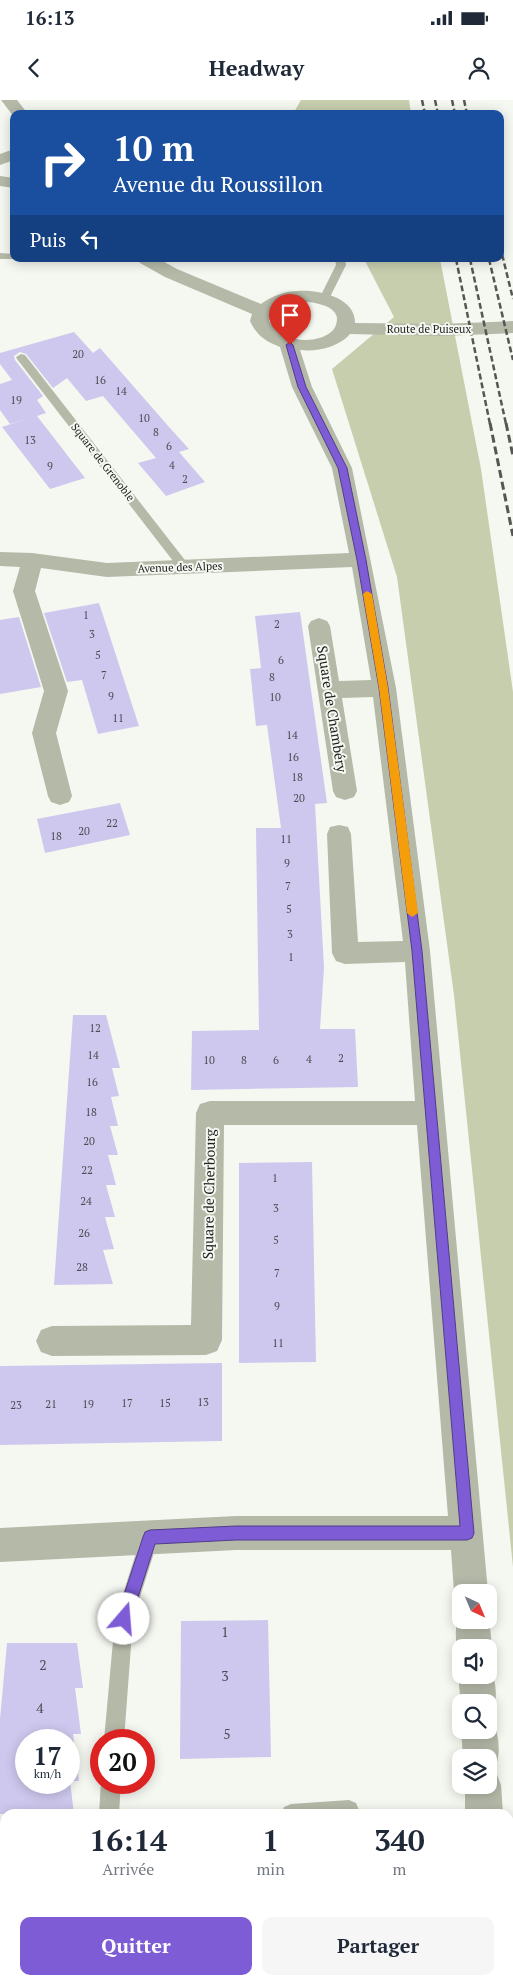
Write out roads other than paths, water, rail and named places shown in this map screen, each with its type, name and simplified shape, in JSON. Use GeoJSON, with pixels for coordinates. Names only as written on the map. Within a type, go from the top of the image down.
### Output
{"type":"FeatureCollection","features":[{"type":"Feature","properties":{"kind":"street"},"geometry":{"type":"LineString","coordinates":[[9,100],[17,110]]}},
{"type":"Feature","properties":{"kind":"street"},"geometry":{"type":"LineString","coordinates":[[152,262],[262,311]]}},
{"type":"Feature","properties":{"kind":"street"},"geometry":{"type":"LineString","coordinates":[[295,296],[324,299],[336,305],[344,312],[347,320],[346,328],[340,335],[330,341],[318,345],[290,345],[276,341],[266,335],[260,327],[258,319],[262,311],[270,304],[281,299],[295,296]]}},
{"type":"Feature","properties":{"kind":"street","name":"Route de Puiseux"},"geometry":{"type":"LineString","coordinates":[[346,328],[441,330],[513,327]]}},
{"type":"Feature","properties":{"kind":"street"},"geometry":{"type":"LineString","coordinates":[[290,345],[302,387],[342,468],[362,560],[384,688],[417,951],[470,1584]]}},
{"type":"Feature","properties":{"kind":"street","name":"Avenue des Alpes"},"geometry":{"type":"LineString","coordinates":[[0,559],[32,560],[107,570],[362,560]]}},
{"type":"Feature","properties":{"kind":"street"},"geometry":{"type":"LineString","coordinates":[[32,560],[24,591],[56,691],[44,733],[60,796]]}},
{"type":"Feature","properties":{"kind":"street","name":"Square de Chambéry"},"geometry":{"type":"LineString","coordinates":[[320,626],[345,791]]}},
{"type":"Feature","properties":{"kind":"street"},"geometry":{"type":"LineString","coordinates":[[329,690],[384,688]]}},
{"type":"Feature","properties":{"kind":"street"},"geometry":{"type":"LineString","coordinates":[[340,834],[345,952],[417,951]]}},
{"type":"Feature","properties":{"kind":"street","name":"Square de Cherbourg"},"geometry":{"type":"LineString","coordinates":[[52,1341],[206,1340],[210,1113],[431,1112]]}},
{"type":"Feature","properties":{"kind":"street"},"geometry":{"type":"LineString","coordinates":[[0,1545],[236,1533],[467,1533]]}},
{"type":"Feature","properties":{"kind":"street"},"geometry":{"type":"LineString","coordinates":[[483,1794],[484,1809]]}},
{"type":"Feature","properties":{"kind":"lane"},"geometry":{"type":"LineString","coordinates":[[324,299],[341,265],[340,262]]}},
{"type":"Feature","properties":{"kind":"lane","name":"Square de Grenoble"},"geometry":{"type":"LineString","coordinates":[[21,357],[184,567]]}},
{"type":"Feature","properties":{"kind":"lane"},"geometry":{"type":"LineString","coordinates":[[115,1729],[124,1619],[150,1537]]}},
{"type":"Feature","properties":{"kind":"lane"},"geometry":{"type":"LineString","coordinates":[[108,1809],[110,1794]]}},
{"type":"Feature","properties":{"kind":"railway"},"geometry":{"type":"LineString","coordinates":[[422,100],[424,110]]}},
{"type":"Feature","properties":{"kind":"railway"},"geometry":{"type":"LineString","coordinates":[[435,100],[437,110]]}},
{"type":"Feature","properties":{"kind":"railway"},"geometry":{"type":"LineString","coordinates":[[452,100],[454,110]]}},
{"type":"Feature","properties":{"kind":"railway"},"geometry":{"type":"LineString","coordinates":[[464,100],[466,110]]}},
{"type":"Feature","properties":{"kind":"railway"},"geometry":{"type":"LineString","coordinates":[[457,262],[490,424]]}},
{"type":"Feature","properties":{"kind":"railway"},"geometry":{"type":"LineString","coordinates":[[471,262],[506,424]]}},
{"type":"Feature","properties":{"kind":"railway"},"geometry":{"type":"LineString","coordinates":[[490,262],[513,360]]}},
{"type":"Feature","properties":{"kind":"railway"},"geometry":{"type":"LineString","coordinates":[[504,262],[513,299]]}},
{"type":"Feature","properties":{"kind":"railway"},"geometry":{"type":"LineString","coordinates":[[490,423],[513,536]]}},
{"type":"Feature","properties":{"kind":"railway"},"geometry":{"type":"LineString","coordinates":[[506,423],[513,456]]}}]}
